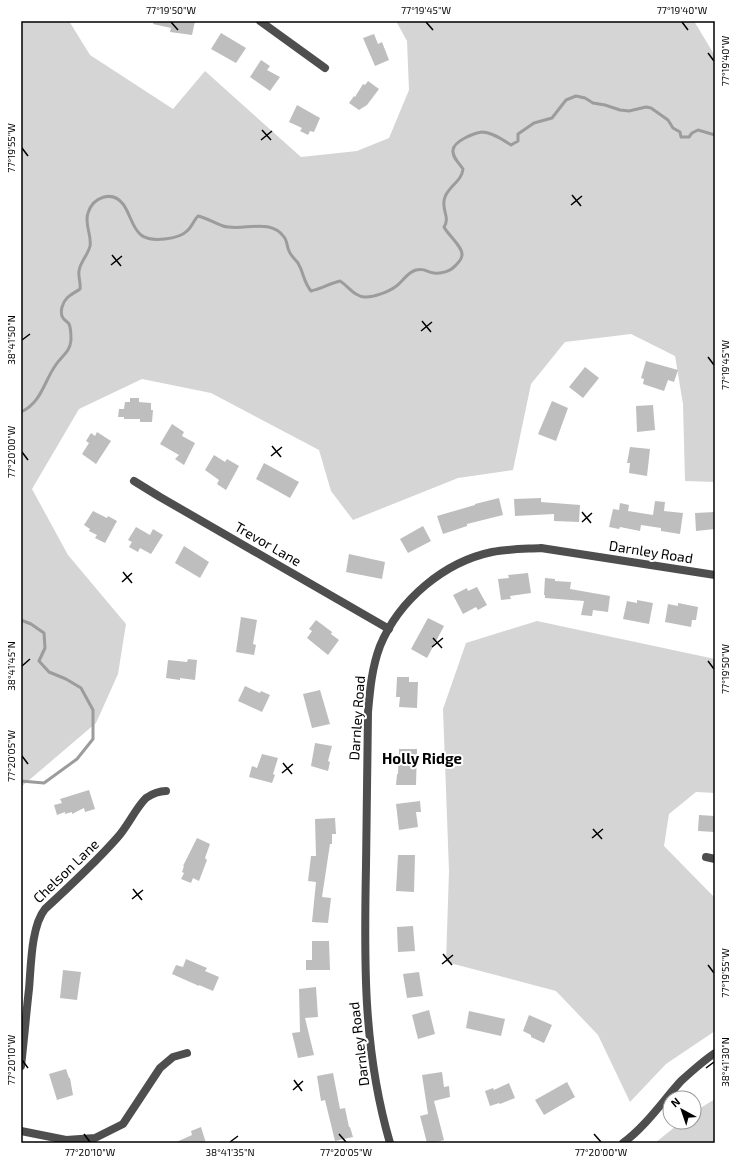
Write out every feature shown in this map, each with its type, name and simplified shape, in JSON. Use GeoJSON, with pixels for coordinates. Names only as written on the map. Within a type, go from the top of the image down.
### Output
{"type":"FeatureCollection","features":[{"type":"Feature","properties":{"kind":"street"},"geometry":{"type":"LineString","coordinates":[[260,21],[325,68]]}},
{"type":"Feature","properties":{"kind":"street","name":"Trevor Lane"},"geometry":{"type":"LineString","coordinates":[[134,481],[389,629]]}},
{"type":"Feature","properties":{"kind":"street","name":"Darnley Road"},"geometry":{"type":"LineString","coordinates":[[390,1143],[378,1096],[367,1024],[365,917],[368,712],[374,664],[389,629],[410,601],[439,575],[458,564],[492,552],[514,549],[541,548],[715,575]]}},
{"type":"Feature","properties":{"kind":"street","name":"Chelson Lane"},"geometry":{"type":"LineString","coordinates":[[21,1066],[33,948],[40,914],[101,856],[120,835],[140,804],[148,797],[156,793],[166,791]]}},
{"type":"Feature","properties":{"kind":"street"},"geometry":{"type":"LineString","coordinates":[[706,857],[715,859]]}},
{"type":"Feature","properties":{"kind":"street"},"geometry":{"type":"LineString","coordinates":[[21,1131],[66,1140],[95,1138],[123,1124],[160,1068],[173,1057],[187,1053]]}},
{"type":"Feature","properties":{"kind":"street"},"geometry":{"type":"LineString","coordinates":[[623,1143],[641,1128],[681,1082],[715,1053]]}},
{"type":"Feature","properties":{"kind":"shaded area"},"geometry":{"type":"Polygon","coordinates":[[[21,21],[69,21],[90,55],[173,109],[205,71],[301,157],[357,151],[389,138],[409,90],[407,41],[396,21],[694,21],[715,56],[715,482],[685,481],[683,404],[675,356],[631,334],[565,342],[531,384],[513,470],[458,478],[353,520],[331,491],[319,450],[211,393],[142,379],[79,409],[32,489],[68,555],[126,624],[118,674],[96,723],[21,787],[21,21]]]}},
{"type":"Feature","properties":{"kind":"shaded area"},"geometry":{"type":"Polygon","coordinates":[[[537,621],[715,659],[715,793],[696,792],[669,814],[664,846],[715,898],[715,1031],[666,1064],[630,1102],[598,1035],[556,991],[446,962],[449,871],[443,709],[466,643],[537,621]]]}},
{"type":"Feature","properties":{"kind":"shaded area"},"geometry":{"type":"Polygon","coordinates":[[[715,1099],[715,1143],[655,1143],[671,1130],[702,1130],[702,1107],[715,1099]]]}},
{"type":"Feature","properties":{"kind":"building"},"geometry":{"type":"Polygon","coordinates":[[[154,21],[195,21],[192,35],[170,32],[171,28],[153,24],[154,21]]]}},
{"type":"Feature","properties":{"kind":"building"},"geometry":{"type":"Polygon","coordinates":[[[221,33],[246,48],[236,63],[211,49],[221,33]]]}},
{"type":"Feature","properties":{"kind":"building"},"geometry":{"type":"Polygon","coordinates":[[[374,34],[378,44],[382,42],[389,60],[375,66],[363,38],[374,34]]]}},
{"type":"Feature","properties":{"kind":"building"},"geometry":{"type":"Polygon","coordinates":[[[261,60],[270,66],[267,70],[280,77],[270,91],[250,77],[261,60]]]}},
{"type":"Feature","properties":{"kind":"building"},"geometry":{"type":"Polygon","coordinates":[[[368,81],[379,89],[367,105],[359,110],[349,103],[354,96],[355,97],[363,84],[365,85],[368,81]]]}},
{"type":"Feature","properties":{"kind":"building"},"geometry":{"type":"Polygon","coordinates":[[[297,105],[320,118],[314,132],[310,131],[308,135],[300,131],[302,128],[289,122],[297,105]]]}},
{"type":"Feature","properties":{"kind":"building"},"geometry":{"type":"Polygon","coordinates":[[[646,361],[678,370],[674,382],[668,380],[664,391],[643,384],[644,379],[641,378],[646,361]]]}},
{"type":"Feature","properties":{"kind":"building"},"geometry":{"type":"Polygon","coordinates":[[[585,367],[599,378],[583,398],[569,387],[585,367]]]}},
{"type":"Feature","properties":{"kind":"building"},"geometry":{"type":"Polygon","coordinates":[[[130,398],[139,398],[139,402],[151,403],[151,410],[153,410],[152,422],[140,422],[140,419],[124,419],[124,417],[118,417],[119,409],[124,409],[125,402],[130,402],[130,398]]]}},
{"type":"Feature","properties":{"kind":"building"},"geometry":{"type":"Polygon","coordinates":[[[552,401],[568,408],[556,441],[538,434],[552,401]]]}},
{"type":"Feature","properties":{"kind":"building"},"geometry":{"type":"Polygon","coordinates":[[[653,405],[655,430],[637,432],[636,406],[653,405]]]}},
{"type":"Feature","properties":{"kind":"building"},"geometry":{"type":"Polygon","coordinates":[[[172,424],[184,432],[182,436],[195,443],[184,465],[175,459],[179,455],[160,444],[172,424]]]}},
{"type":"Feature","properties":{"kind":"building"},"geometry":{"type":"Polygon","coordinates":[[[97,432],[111,441],[96,464],[82,454],[89,443],[86,441],[91,433],[95,436],[97,432]]]}},
{"type":"Feature","properties":{"kind":"building"},"geometry":{"type":"Polygon","coordinates":[[[630,447],[650,449],[647,476],[629,473],[630,463],[627,463],[630,447]]]}},
{"type":"Feature","properties":{"kind":"building"},"geometry":{"type":"Polygon","coordinates":[[[214,455],[225,462],[227,459],[239,466],[226,490],[217,484],[219,480],[205,470],[214,455]]]}},
{"type":"Feature","properties":{"kind":"building"},"geometry":{"type":"Polygon","coordinates":[[[264,463],[299,482],[290,498],[256,479],[264,463]]]}},
{"type":"Feature","properties":{"kind":"building"},"geometry":{"type":"Polygon","coordinates":[[[499,498],[503,515],[467,524],[467,526],[443,534],[437,516],[499,498]]]}},
{"type":"Feature","properties":{"kind":"building"},"geometry":{"type":"Polygon","coordinates":[[[541,498],[541,502],[580,505],[579,522],[554,521],[554,514],[515,516],[514,499],[541,498]]]}},
{"type":"Feature","properties":{"kind":"building"},"geometry":{"type":"Polygon","coordinates":[[[655,501],[665,502],[664,511],[683,513],[680,534],[661,531],[661,528],[641,525],[640,531],[620,527],[619,529],[609,527],[613,509],[619,510],[620,503],[629,505],[628,511],[653,515],[655,501]]]}},
{"type":"Feature","properties":{"kind":"building"},"geometry":{"type":"Polygon","coordinates":[[[93,511],[117,521],[105,543],[95,538],[97,535],[89,531],[90,529],[84,525],[93,511]]]}},
{"type":"Feature","properties":{"kind":"building"},"geometry":{"type":"Polygon","coordinates":[[[715,512],[715,529],[696,531],[695,513],[715,512]]]}},
{"type":"Feature","properties":{"kind":"building"},"geometry":{"type":"Polygon","coordinates":[[[423,526],[431,541],[408,553],[400,539],[423,526]]]}},
{"type":"Feature","properties":{"kind":"building"},"geometry":{"type":"Polygon","coordinates":[[[136,527],[150,535],[153,529],[163,535],[151,554],[140,548],[138,552],[129,547],[132,542],[128,540],[136,527]]]}},
{"type":"Feature","properties":{"kind":"building"},"geometry":{"type":"Polygon","coordinates":[[[184,546],[209,562],[200,578],[175,563],[184,546]]]}},
{"type":"Feature","properties":{"kind":"building"},"geometry":{"type":"Polygon","coordinates":[[[349,554],[385,562],[382,579],[346,572],[349,554]]]}},
{"type":"Feature","properties":{"kind":"building"},"geometry":{"type":"Polygon","coordinates":[[[528,573],[531,593],[510,596],[511,599],[501,600],[498,579],[509,578],[508,575],[528,573]]]}},
{"type":"Feature","properties":{"kind":"building"},"geometry":{"type":"Polygon","coordinates":[[[545,578],[555,579],[555,581],[571,582],[570,589],[610,596],[608,612],[593,610],[592,616],[581,615],[584,601],[545,598],[545,578]]]}},
{"type":"Feature","properties":{"kind":"building"},"geometry":{"type":"Polygon","coordinates":[[[477,587],[487,605],[478,610],[476,607],[463,614],[453,595],[467,588],[468,591],[477,587]]]}},
{"type":"Feature","properties":{"kind":"building"},"geometry":{"type":"Polygon","coordinates":[[[637,600],[653,603],[649,624],[623,619],[627,601],[637,603],[637,600]]]}},
{"type":"Feature","properties":{"kind":"building"},"geometry":{"type":"Polygon","coordinates":[[[678,603],[698,607],[696,620],[692,620],[691,627],[665,622],[668,604],[678,606],[678,603]]]}},
{"type":"Feature","properties":{"kind":"building"},"geometry":{"type":"Polygon","coordinates":[[[241,617],[257,620],[253,644],[256,645],[254,655],[236,652],[241,617]]]}},
{"type":"Feature","properties":{"kind":"building"},"geometry":{"type":"Polygon","coordinates":[[[428,618],[444,626],[427,658],[411,649],[428,618]]]}},
{"type":"Feature","properties":{"kind":"building"},"geometry":{"type":"Polygon","coordinates":[[[316,620],[332,632],[331,634],[339,640],[328,655],[307,638],[312,631],[309,629],[316,620]]]}},
{"type":"Feature","properties":{"kind":"building"},"geometry":{"type":"Polygon","coordinates":[[[188,659],[197,660],[195,680],[166,678],[168,660],[187,662],[188,659]]]}},
{"type":"Feature","properties":{"kind":"building"},"geometry":{"type":"Polygon","coordinates":[[[397,677],[409,677],[409,682],[418,682],[417,708],[399,707],[400,697],[396,697],[397,677]]]}},
{"type":"Feature","properties":{"kind":"building"},"geometry":{"type":"Polygon","coordinates":[[[245,686],[260,693],[261,691],[270,695],[262,712],[238,701],[245,686]]]}},
{"type":"Feature","properties":{"kind":"building"},"geometry":{"type":"Polygon","coordinates":[[[320,690],[330,724],[312,728],[303,694],[320,690]]]}},
{"type":"Feature","properties":{"kind":"building"},"geometry":{"type":"Polygon","coordinates":[[[315,743],[332,746],[328,761],[330,762],[328,771],[311,766],[315,743]]]}},
{"type":"Feature","properties":{"kind":"building"},"geometry":{"type":"Polygon","coordinates":[[[399,749],[417,749],[416,785],[396,785],[399,749]]]}},
{"type":"Feature","properties":{"kind":"building"},"geometry":{"type":"Polygon","coordinates":[[[262,754],[278,758],[272,783],[249,777],[252,766],[257,768],[262,754]]]}},
{"type":"Feature","properties":{"kind":"building"},"geometry":{"type":"Polygon","coordinates":[[[89,790],[95,809],[85,812],[84,808],[72,814],[72,812],[65,814],[65,812],[57,815],[54,805],[62,803],[60,799],[89,790]]]}},
{"type":"Feature","properties":{"kind":"building"},"geometry":{"type":"Polygon","coordinates":[[[420,801],[421,812],[416,812],[418,827],[399,830],[396,804],[420,801]]]}},
{"type":"Feature","properties":{"kind":"building"},"geometry":{"type":"Polygon","coordinates":[[[699,815],[715,816],[715,832],[698,831],[699,815]]]}},
{"type":"Feature","properties":{"kind":"building"},"geometry":{"type":"Polygon","coordinates":[[[335,818],[336,834],[332,834],[332,844],[330,844],[322,897],[331,898],[328,923],[312,922],[316,882],[308,881],[311,856],[316,856],[315,819],[335,818]]]}},
{"type":"Feature","properties":{"kind":"building"},"geometry":{"type":"Polygon","coordinates":[[[197,838],[210,844],[205,858],[207,860],[199,881],[193,878],[191,883],[181,879],[184,873],[182,872],[183,866],[197,838]]]}},
{"type":"Feature","properties":{"kind":"building"},"geometry":{"type":"Polygon","coordinates":[[[398,855],[415,855],[414,892],[396,891],[398,855]]]}},
{"type":"Feature","properties":{"kind":"building"},"geometry":{"type":"Polygon","coordinates":[[[413,926],[415,951],[398,952],[397,927],[413,926]]]}},
{"type":"Feature","properties":{"kind":"building"},"geometry":{"type":"Polygon","coordinates":[[[312,941],[329,941],[330,970],[306,970],[306,960],[312,960],[312,941]]]}},
{"type":"Feature","properties":{"kind":"building"},"geometry":{"type":"Polygon","coordinates":[[[186,959],[207,968],[205,971],[219,977],[213,991],[172,974],[176,965],[183,967],[186,959]]]}},
{"type":"Feature","properties":{"kind":"building"},"geometry":{"type":"Polygon","coordinates":[[[63,970],[81,972],[77,1000],[60,998],[63,970]]]}},
{"type":"Feature","properties":{"kind":"building"},"geometry":{"type":"Polygon","coordinates":[[[419,972],[423,996],[407,998],[403,974],[419,972]]]}},
{"type":"Feature","properties":{"kind":"building"},"geometry":{"type":"Polygon","coordinates":[[[316,987],[318,1017],[305,1018],[314,1055],[298,1058],[292,1033],[300,1032],[299,989],[316,987]]]}},
{"type":"Feature","properties":{"kind":"building"},"geometry":{"type":"Polygon","coordinates":[[[429,1010],[435,1034],[418,1039],[412,1015],[429,1010]]]}},
{"type":"Feature","properties":{"kind":"building"},"geometry":{"type":"Polygon","coordinates":[[[469,1011],[505,1019],[501,1036],[466,1028],[469,1011]]]}},
{"type":"Feature","properties":{"kind":"building"},"geometry":{"type":"Polygon","coordinates":[[[529,1015],[552,1025],[544,1043],[531,1037],[531,1035],[523,1031],[529,1015]]]}},
{"type":"Feature","properties":{"kind":"building"},"geometry":{"type":"Polygon","coordinates":[[[66,1069],[70,1078],[73,1095],[57,1100],[49,1074],[66,1069]]]}},
{"type":"Feature","properties":{"kind":"building"},"geometry":{"type":"Polygon","coordinates":[[[442,1072],[444,1087],[449,1086],[450,1097],[434,1101],[444,1140],[434,1143],[427,1143],[420,1116],[428,1114],[422,1075],[442,1072]]]}},
{"type":"Feature","properties":{"kind":"building"},"geometry":{"type":"Polygon","coordinates":[[[333,1073],[340,1109],[345,1108],[353,1137],[335,1141],[325,1100],[321,1101],[317,1076],[333,1073]]]}},
{"type":"Feature","properties":{"kind":"building"},"geometry":{"type":"Polygon","coordinates":[[[567,1082],[575,1097],[544,1115],[535,1100],[567,1082]]]}},
{"type":"Feature","properties":{"kind":"building"},"geometry":{"type":"Polygon","coordinates":[[[509,1083],[515,1098],[490,1106],[485,1091],[493,1088],[494,1090],[509,1083]]]}},
{"type":"Feature","properties":{"kind":"building"},"geometry":{"type":"Polygon","coordinates":[[[201,1127],[206,1143],[174,1143],[192,1135],[191,1131],[201,1127]]]}},
{"type":"Feature","properties":{"kind":"waterway"},"geometry":{"type":"LineString","coordinates":[[21,412],[28,408],[38,398],[51,372],[69,348],[71,340],[70,328],[62,316],[62,307],[67,298],[80,289],[80,268],[90,246],[87,217],[90,207],[98,199],[103,197],[114,197],[119,200],[123,204],[138,232],[141,235],[151,239],[172,238],[183,234],[189,229],[198,216],[223,226],[264,226],[271,228],[278,231],[285,238],[288,249],[298,263],[306,284],[311,291],[340,281],[359,296],[369,297],[392,289],[413,271],[424,270],[434,273],[443,272],[452,269],[460,260],[462,252],[444,227],[446,223],[444,201],[447,193],[460,177],[463,169],[453,153],[454,147],[470,136],[486,132],[511,145],[518,141],[518,134],[534,123],[552,118],[566,100],[576,96],[585,98],[593,103],[620,110],[629,111],[646,107],[651,108],[668,120],[673,128],[680,132],[681,137],[689,137],[692,133],[698,130],[715,135]]}},
{"type":"Feature","properties":{"kind":"waterway"},"geometry":{"type":"LineString","coordinates":[[21,620],[31,624],[44,633],[45,648],[39,661],[49,672],[66,679],[81,688],[93,710],[93,739],[77,759],[44,783],[21,781]]}},
{"type":"Feature","properties":{"kind":"district","name":"Holly Ridge"},"geometry":{"type":"Point","coordinates":[422,759]}}]}
